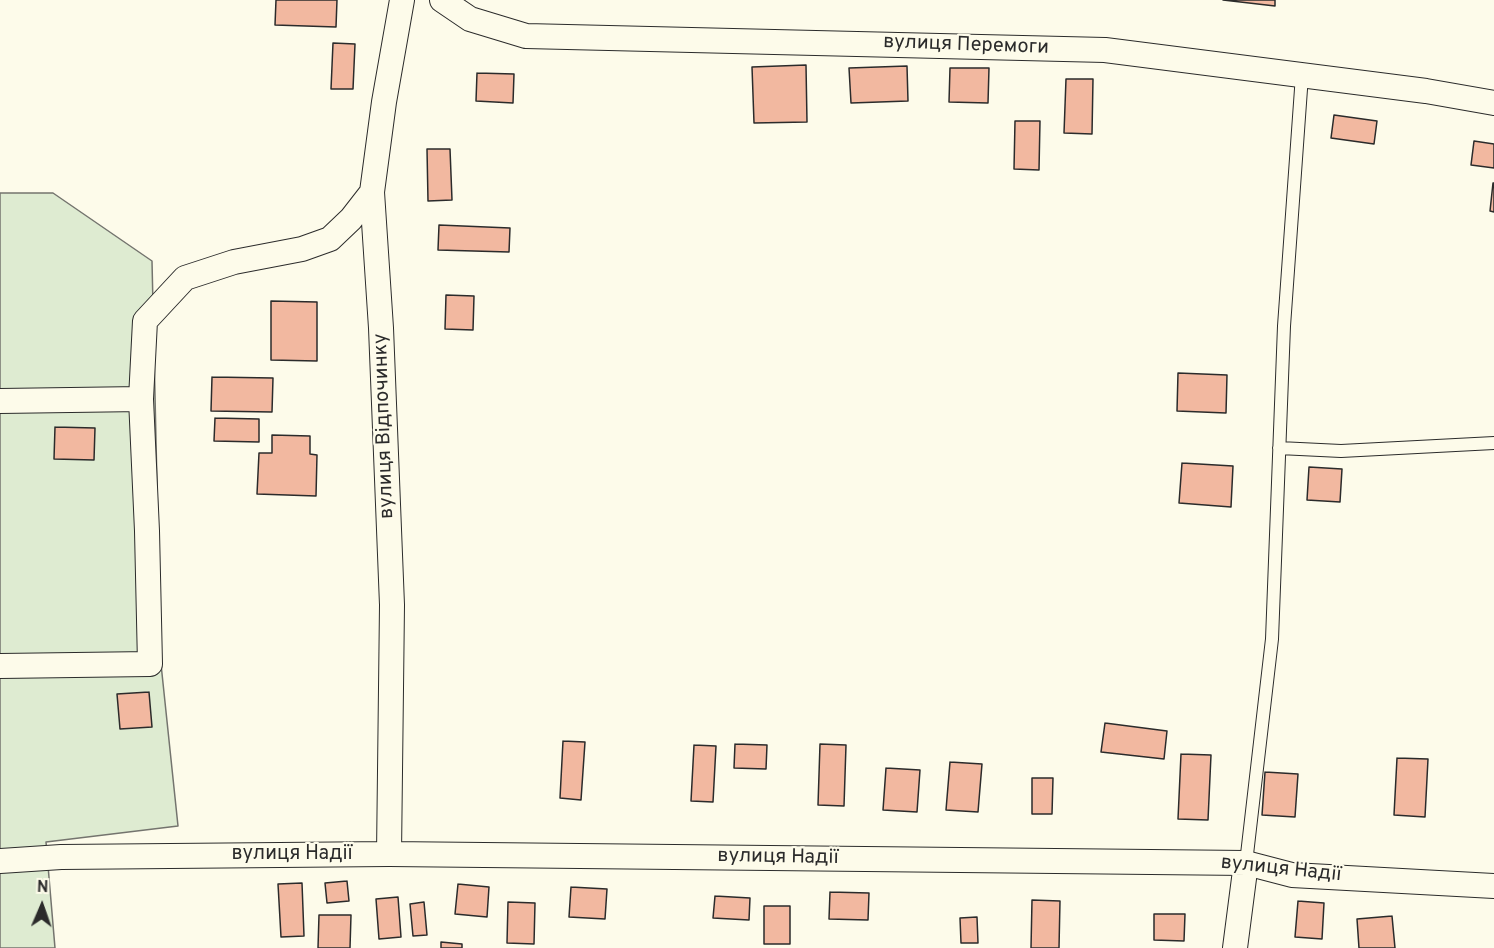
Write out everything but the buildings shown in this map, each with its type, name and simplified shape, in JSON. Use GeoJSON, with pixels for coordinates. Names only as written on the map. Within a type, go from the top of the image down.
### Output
{"type":"FeatureCollection","features":[{"type":"Feature","properties":{"kind":"street","name":"вулиця Відпочинку"},"geometry":{"type":"LineString","coordinates":[[389,854],[392,605],[381,328],[372,192],[384,102],[402,0]]}},
{"type":"Feature","properties":{"kind":"street","name":"вулиця Перемоги"},"geometry":{"type":"LineString","coordinates":[[442,0],[470,19],[526,36],[1105,50],[1426,91],[1494,103]]}},
{"type":"Feature","properties":{"kind":"street"},"geometry":{"type":"LineString","coordinates":[[0,666],[150,664],[141,399],[145,321],[185,278],[234,262],[302,249],[330,239],[351,219],[372,192]]}},
{"type":"Feature","properties":{"kind":"street"},"geometry":{"type":"LineString","coordinates":[[0,401],[141,399]]}},
{"type":"Feature","properties":{"kind":"street","name":"вулиця Надії"},"geometry":{"type":"LineString","coordinates":[[0,861],[61,856],[389,854],[1245,863],[1292,875],[1494,886]]}},
{"type":"Feature","properties":{"kind":"street"},"geometry":{"type":"LineString","coordinates":[[1235,948],[1245,863]]}},
{"type":"Feature","properties":{"kind":"lane"},"geometry":{"type":"LineString","coordinates":[[1245,863],[1272,639],[1284,326],[1302,75]]}},
{"type":"Feature","properties":{"kind":"lane"},"geometry":{"type":"LineString","coordinates":[[1280,447],[1341,452],[1494,443]]}},
{"type":"Feature","properties":{"kind":"green space"},"geometry":{"type":"Polygon","coordinates":[[[0,193],[53,193],[152,261],[161,664],[178,826],[46,842],[55,948],[0,948],[0,193]]]}}]}
